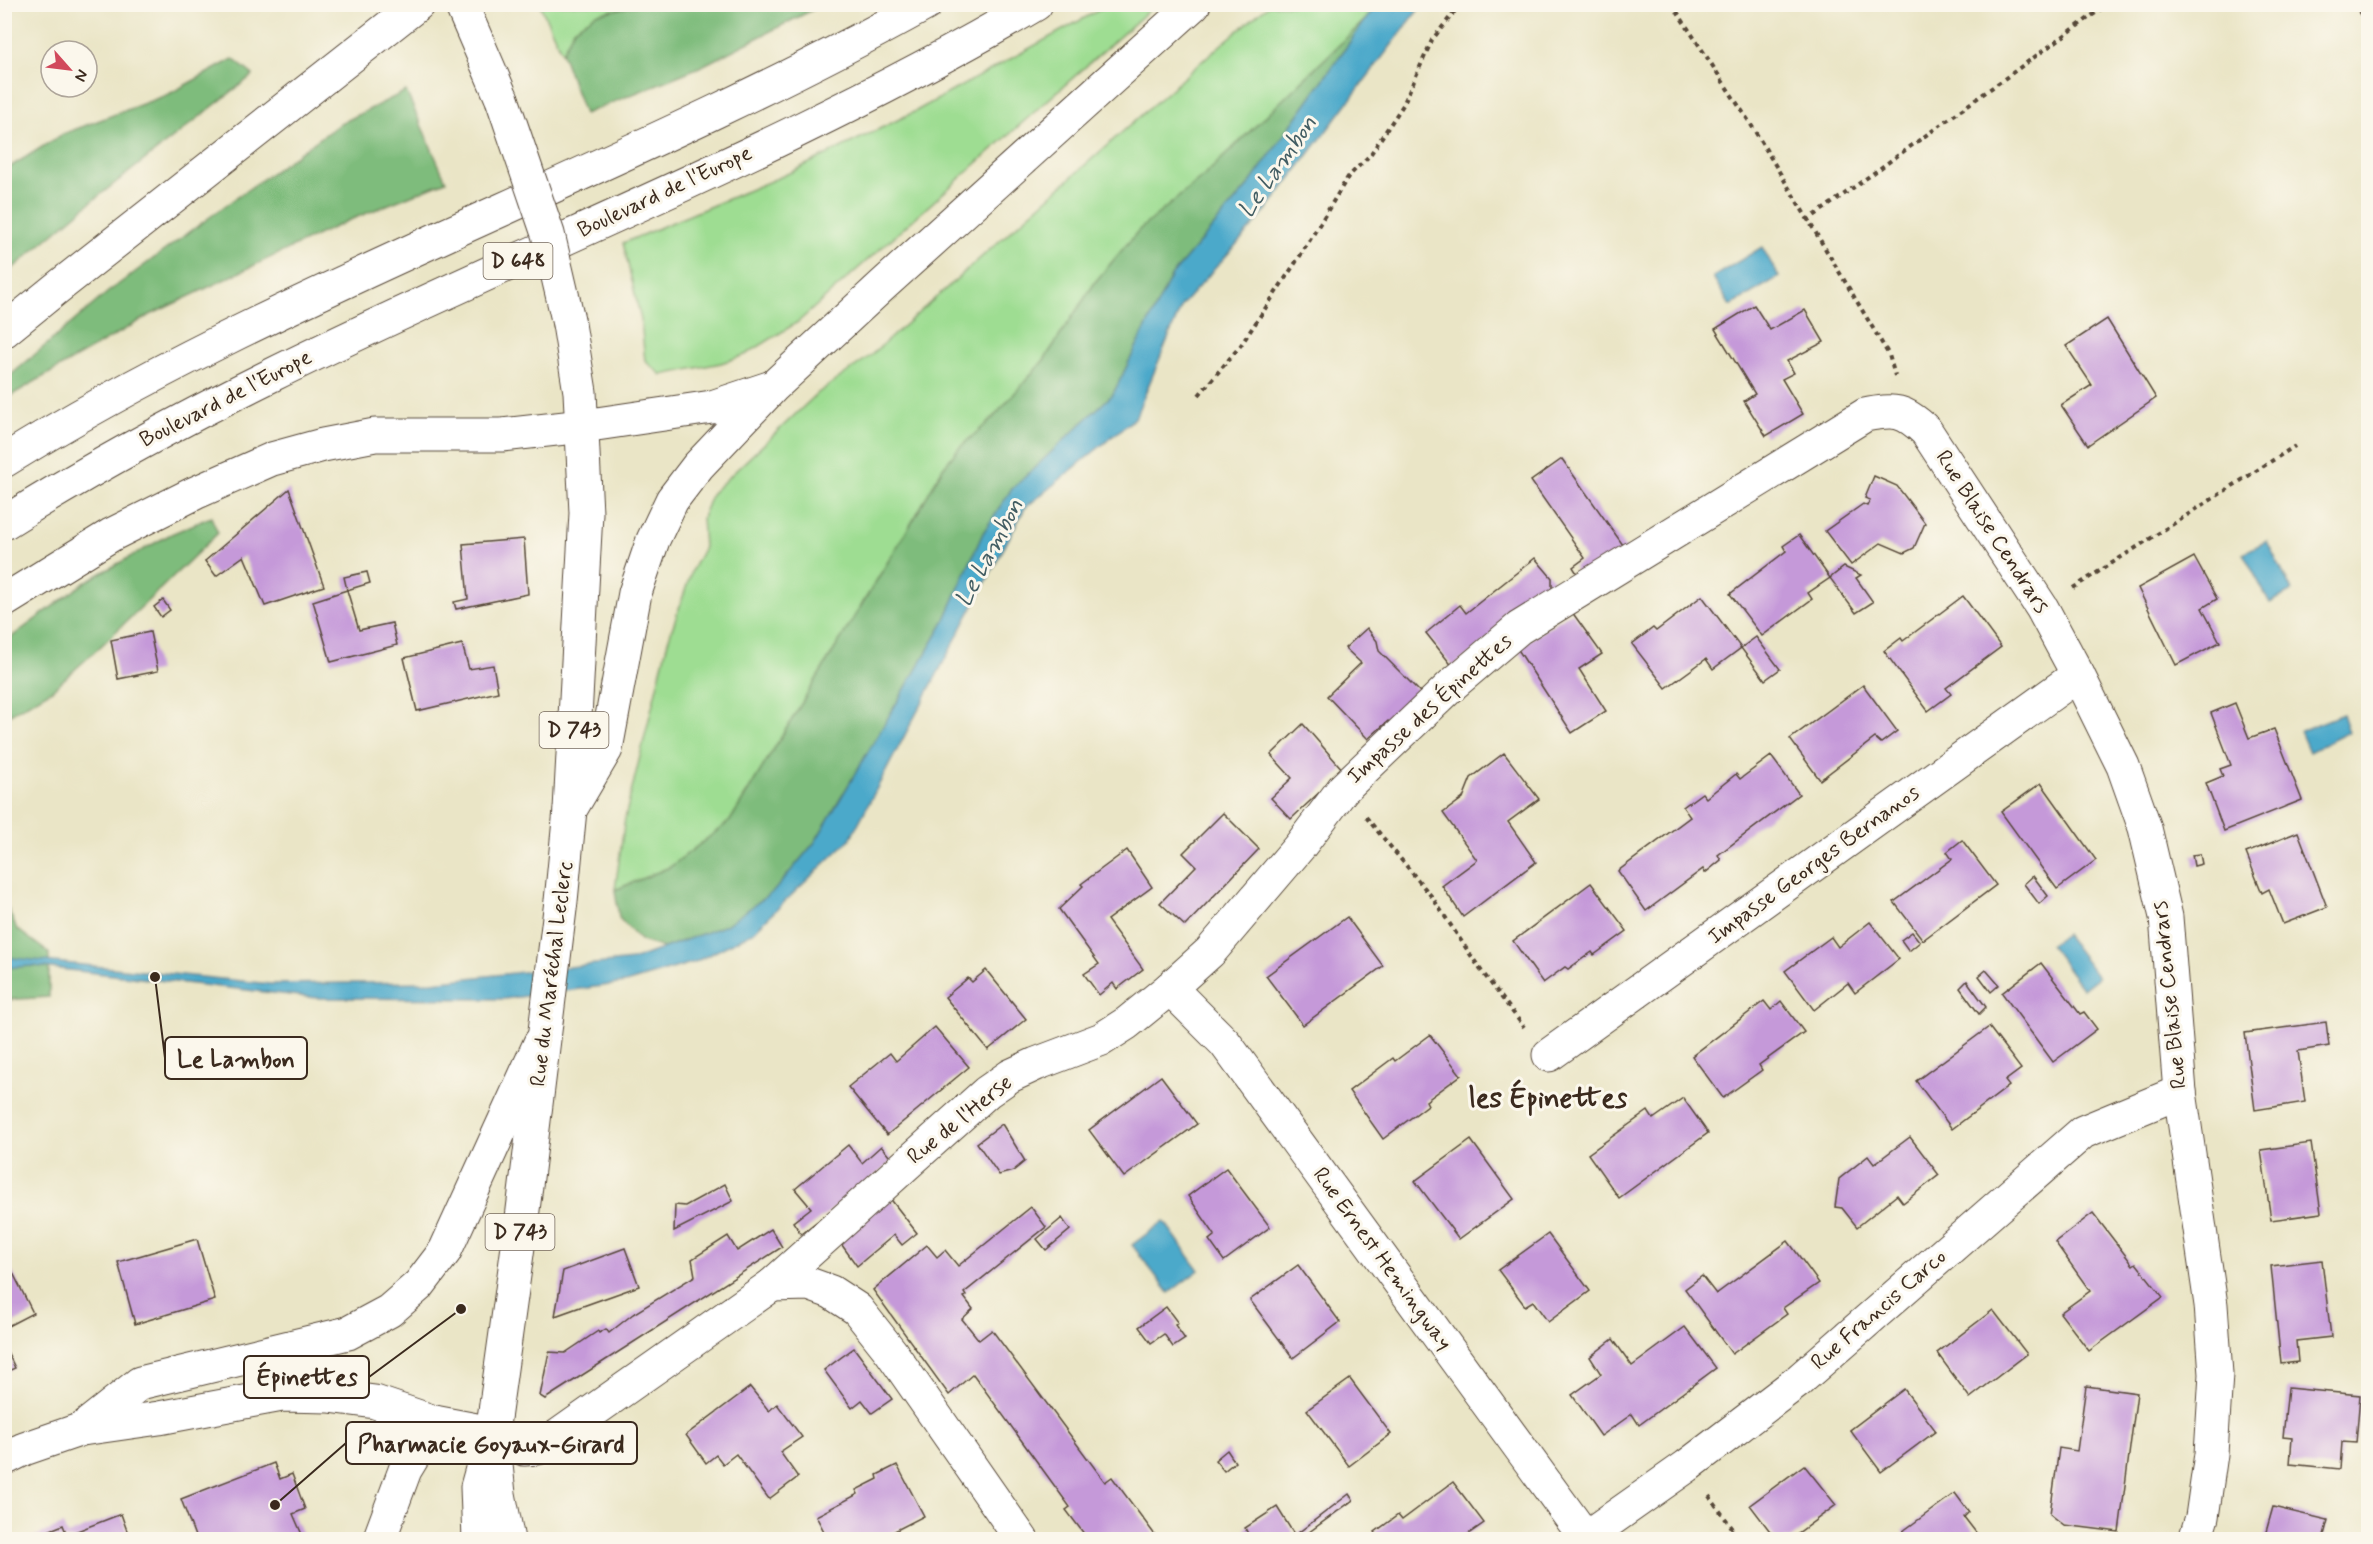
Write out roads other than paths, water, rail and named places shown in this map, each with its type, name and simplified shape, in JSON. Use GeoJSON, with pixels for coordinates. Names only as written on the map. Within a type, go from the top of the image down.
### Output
{"type":"FeatureCollection","features":[{"type":"Feature","properties":{"kind":"main road"},"geometry":{"type":"LineString","coordinates":[[4,331],[418,4]]}},
{"type":"Feature","properties":{"kind":"main road","name":"Rue du Maréchal Leclerc"},"geometry":{"type":"LineString","coordinates":[[461,4],[502,99],[548,234],[569,324],[580,392],[586,513],[570,810],[561,901],[546,1031],[492,1433],[477,1487],[479,1539]]}},
{"type":"Feature","properties":{"kind":"main road","name":"D 648"},"geometry":{"type":"LineString","coordinates":[[4,461],[133,385],[218,341],[369,269],[681,127],[821,60],[926,4]]}},
{"type":"Feature","properties":{"kind":"main road","name":"Boulevard de l'Europe"},"geometry":{"type":"LineString","coordinates":[[4,523],[97,466],[238,390],[619,214],[833,112],[936,60],[1036,4]]}},
{"type":"Feature","properties":{"kind":"main road"},"geometry":{"type":"LineString","coordinates":[[570,810],[606,749],[635,593],[660,523],[672,500],[698,466],[773,387],[1194,4]]}},
{"type":"Feature","properties":{"kind":"main road"},"geometry":{"type":"LineString","coordinates":[[4,601],[111,535],[195,493],[272,459],[323,445],[375,435],[502,435],[583,426],[712,407],[773,387]]}},
{"type":"Feature","properties":{"kind":"main road","name":"Impasse des Épinettes"},"geometry":{"type":"LineString","coordinates":[[1170,988],[1210,952],[1300,846],[1343,789],[1453,684],[1519,628],[1865,415],[1884,411],[1901,411]]}},
{"type":"Feature","properties":{"kind":"main road","name":"Rue Blaise Cendrars"},"geometry":{"type":"LineString","coordinates":[[1901,411],[1926,431],[2042,608],[2123,766],[2145,828],[2166,917],[2180,1092],[2211,1305],[2216,1374],[2211,1454],[2202,1517],[2195,1539]]}},
{"type":"Feature","properties":{"kind":"main road","name":"Impasse Georges Bernanos"},"geometry":{"type":"LineString","coordinates":[[1549,1055],[2078,675]]}},
{"type":"Feature","properties":{"kind":"main road","name":"Rue de l'Herse"},"geometry":{"type":"LineString","coordinates":[[81,1429],[159,1418],[282,1395],[329,1396],[375,1402],[434,1422],[492,1433],[524,1449],[538,1448],[772,1285],[987,1092],[1010,1076],[1036,1064],[1102,1039],[1127,1023],[1170,988]]}},
{"type":"Feature","properties":{"kind":"main road","name":"Rue Ernest Hemingway"},"geometry":{"type":"LineString","coordinates":[[1170,988],[1225,1043],[1583,1538]]}},
{"type":"Feature","properties":{"kind":"main road"},"geometry":{"type":"LineString","coordinates":[[4,1459],[24,1449],[81,1429],[140,1383],[348,1333],[389,1311],[419,1285],[445,1251],[546,1031]]}},
{"type":"Feature","properties":{"kind":"main road","name":"Rue Francis Carco"},"geometry":{"type":"LineString","coordinates":[[1583,1538],[1687,1466],[1797,1382],[2083,1132],[2180,1092]]}},
{"type":"Feature","properties":{"kind":"main road"},"geometry":{"type":"LineString","coordinates":[[772,1285],[809,1284],[831,1292],[857,1309],[891,1352],[1022,1539]]}},
{"type":"Feature","properties":{"kind":"main road"},"geometry":{"type":"LineString","coordinates":[[379,1539],[405,1470],[434,1422]]}},
{"type":"Feature","properties":{"kind":"main road","name":"Rue du Maréchal Leclerc"},"geometry":{"type":"LineString","coordinates":[[492,1433],[499,1494],[508,1539]]}},
{"type":"Feature","properties":{"kind":"water"},"geometry":{"type":"Polygon","coordinates":[[[1376,5],[1422,5],[1261,217],[1182,305],[1135,418],[1025,508],[850,839],[752,933],[695,962],[625,983],[504,999],[317,998],[33,966],[5,968],[5,957],[271,984],[432,982],[632,960],[726,925],[774,891],[815,842],[942,626],[983,533],[1011,490],[1113,394],[1172,275],[1248,186],[1376,5]]]}},
{"type":"Feature","properties":{"kind":"water"},"geometry":{"type":"Polygon","coordinates":[[[1762,247],[1779,277],[1730,306],[1713,277],[1762,247]]]}},
{"type":"Feature","properties":{"kind":"water"},"geometry":{"type":"Polygon","coordinates":[[[2267,541],[2292,591],[2270,603],[2243,553],[2267,541]]]}},
{"type":"Feature","properties":{"kind":"water"},"geometry":{"type":"Polygon","coordinates":[[[2343,714],[2349,732],[2309,752],[2300,731],[2343,714]]]}},
{"type":"Feature","properties":{"kind":"water"},"geometry":{"type":"Polygon","coordinates":[[[2065,934],[2098,977],[2083,989],[2050,945],[2065,934]]]}},
{"type":"Feature","properties":{"kind":"water"},"geometry":{"type":"Polygon","coordinates":[[[1164,1221],[1199,1270],[1169,1293],[1132,1245],[1164,1221]]]}},
{"type":"Feature","properties":{"kind":"place","name":"Le Lambon"},"geometry":{"type":"Point","coordinates":[155,977]}},
{"type":"Feature","properties":{"kind":"place","name":"Épinettes"},"geometry":{"type":"Point","coordinates":[461,1309]}},
{"type":"Feature","properties":{"kind":"place","name":"Pharmacie Goyaux-Girard"},"geometry":{"type":"Point","coordinates":[275,1505]}},
{"type":"Feature","properties":{"kind":"district","name":"les Épinettes"},"geometry":{"type":"Point","coordinates":[1548,1099]}}]}
